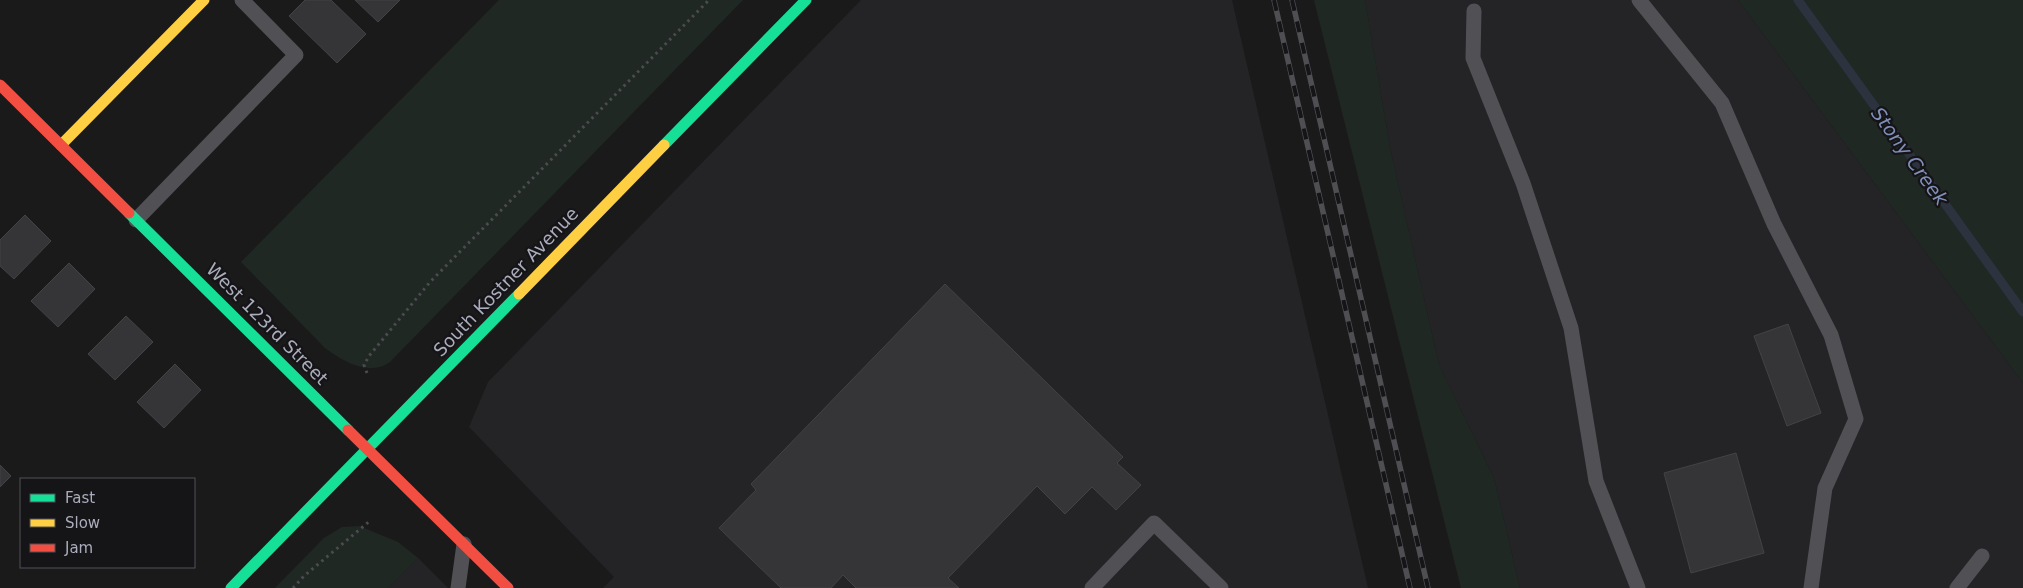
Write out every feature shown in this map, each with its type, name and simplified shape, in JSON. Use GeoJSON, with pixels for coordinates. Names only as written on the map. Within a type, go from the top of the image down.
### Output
{"type":"FeatureCollection","features":[{"type":"Feature","properties":{"kind":"street"},"geometry":{"type":"LineString","coordinates":[[61,145],[204,0]]}},
{"type":"Feature","properties":{"kind":"street","name":"South Kostner Avenue"},"geometry":{"type":"LineString","coordinates":[[231,588],[806,0]]}},
{"type":"Feature","properties":{"kind":"street","name":"West 123rd Street"},"geometry":{"type":"LineString","coordinates":[[0,85],[508,588]]}},
{"type":"Feature","properties":{"kind":"lane"},"geometry":{"type":"LineString","coordinates":[[136,220],[296,55],[242,0]]}},
{"type":"Feature","properties":{"kind":"lane"},"geometry":{"type":"LineString","coordinates":[[1639,0],[1722,103],[1774,224],[1831,334],[1856,419],[1825,488],[1811,588]]}},
{"type":"Feature","properties":{"kind":"lane"},"geometry":{"type":"LineString","coordinates":[[1474,11],[1473,58],[1523,182],[1571,328],[1596,481],[1638,588]]}},
{"type":"Feature","properties":{"kind":"lane"},"geometry":{"type":"LineString","coordinates":[[1092,588],[1154,523],[1221,588]]}},
{"type":"Feature","properties":{"kind":"lane"},"geometry":{"type":"LineString","coordinates":[[458,588],[464,544]]}},
{"type":"Feature","properties":{"kind":"lane"},"geometry":{"type":"LineString","coordinates":[[1957,588],[1982,556]]}},
{"type":"Feature","properties":{"kind":"path"},"geometry":{"type":"LineString","coordinates":[[367,374],[364,365],[369,356],[430,282],[709,0]]}},
{"type":"Feature","properties":{"kind":"path"},"geometry":{"type":"LineString","coordinates":[[294,588],[304,576],[371,520]]}},
{"type":"Feature","properties":{"kind":"shaded area"},"geometry":{"type":"Polygon","coordinates":[[[499,0],[743,0],[390,362],[374,368],[356,366],[325,348],[241,262],[499,0]]]}},
{"type":"Feature","properties":{"kind":"shaded area"},"geometry":{"type":"Polygon","coordinates":[[[861,0],[1232,0],[1368,588],[603,588],[614,577],[469,427],[488,382],[861,0]]]}},
{"type":"Feature","properties":{"kind":"shaded area"},"geometry":{"type":"Polygon","coordinates":[[[1314,0],[1365,0],[1390,148],[1439,365],[1494,478],[1520,588],[1461,588],[1314,0]]]}},
{"type":"Feature","properties":{"kind":"shaded area"},"geometry":{"type":"Polygon","coordinates":[[[1365,0],[1738,0],[2023,383],[2023,588],[1520,588],[1494,478],[1439,365],[1390,148],[1365,0]]]}},
{"type":"Feature","properties":{"kind":"shaded area"},"geometry":{"type":"Polygon","coordinates":[[[1738,0],[2023,0],[2023,383],[1738,0]]]}},
{"type":"Feature","properties":{"kind":"shaded area"},"geometry":{"type":"Polygon","coordinates":[[[359,526],[398,542],[418,558],[388,588],[275,588],[324,538],[342,527],[359,526]]]}},
{"type":"Feature","properties":{"kind":"shaded area"},"geometry":{"type":"Polygon","coordinates":[[[418,558],[448,588],[388,588],[418,558]]]}},
{"type":"Feature","properties":{"kind":"building"},"geometry":{"type":"Polygon","coordinates":[[[305,0],[331,0],[366,34],[337,63],[289,16],[305,0]]]}},
{"type":"Feature","properties":{"kind":"building"},"geometry":{"type":"Polygon","coordinates":[[[355,0],[400,0],[378,22],[355,0]]]}},
{"type":"Feature","properties":{"kind":"building"},"geometry":{"type":"Polygon","coordinates":[[[25,215],[51,241],[14,279],[0,266],[0,240],[25,215]]]}},
{"type":"Feature","properties":{"kind":"building"},"geometry":{"type":"Polygon","coordinates":[[[69,263],[95,289],[58,327],[31,301],[69,263]]]}},
{"type":"Feature","properties":{"kind":"building"},"geometry":{"type":"Polygon","coordinates":[[[945,284],[1123,457],[1117,463],[1141,485],[1116,510],[1092,487],[1065,514],[1037,486],[948,578],[959,588],[856,588],[843,575],[831,588],[781,588],[719,528],[756,490],[751,484],[945,284]]]}},
{"type":"Feature","properties":{"kind":"building"},"geometry":{"type":"Polygon","coordinates":[[[126,316],[153,342],[115,380],[88,354],[126,316]]]}},
{"type":"Feature","properties":{"kind":"building"},"geometry":{"type":"Polygon","coordinates":[[[1788,324],[1821,413],[1787,426],[1754,336],[1788,324]]]}},
{"type":"Feature","properties":{"kind":"building"},"geometry":{"type":"Polygon","coordinates":[[[175,364],[201,390],[164,428],[137,402],[175,364]]]}},
{"type":"Feature","properties":{"kind":"building"},"geometry":{"type":"Polygon","coordinates":[[[1736,453],[1764,553],[1691,573],[1664,473],[1736,453]]]}},
{"type":"Feature","properties":{"kind":"building"},"geometry":{"type":"Polygon","coordinates":[[[0,465],[11,476],[0,487],[0,465]]]}},
{"type":"Feature","properties":{"kind":"waterway","name":"Stony Creek"},"geometry":{"type":"LineString","coordinates":[[1798,0],[2023,312]]}},
{"type":"Feature","properties":{"kind":"railway"},"geometry":{"type":"LineString","coordinates":[[1274,0],[1410,588]]}},
{"type":"Feature","properties":{"kind":"railway"},"geometry":{"type":"LineString","coordinates":[[1292,0],[1428,588]]}},
{"type":"Feature","properties":{"kind":"traffic: fast"},"geometry":{"type":"LineString","coordinates":[[664,145],[806,0]]}},
{"type":"Feature","properties":{"kind":"traffic: fast"},"geometry":{"type":"LineString","coordinates":[[129,213],[348,430]]}},
{"type":"Feature","properties":{"kind":"traffic: fast"},"geometry":{"type":"LineString","coordinates":[[231,588],[519,294]]}},
{"type":"Feature","properties":{"kind":"traffic: slow"},"geometry":{"type":"LineString","coordinates":[[61,145],[204,0]]}},
{"type":"Feature","properties":{"kind":"traffic: slow"},"geometry":{"type":"LineString","coordinates":[[519,294],[664,145]]}},
{"type":"Feature","properties":{"kind":"traffic: jam"},"geometry":{"type":"LineString","coordinates":[[0,85],[129,213]]}},
{"type":"Feature","properties":{"kind":"traffic: jam"},"geometry":{"type":"LineString","coordinates":[[348,430],[508,588]]}}]}
